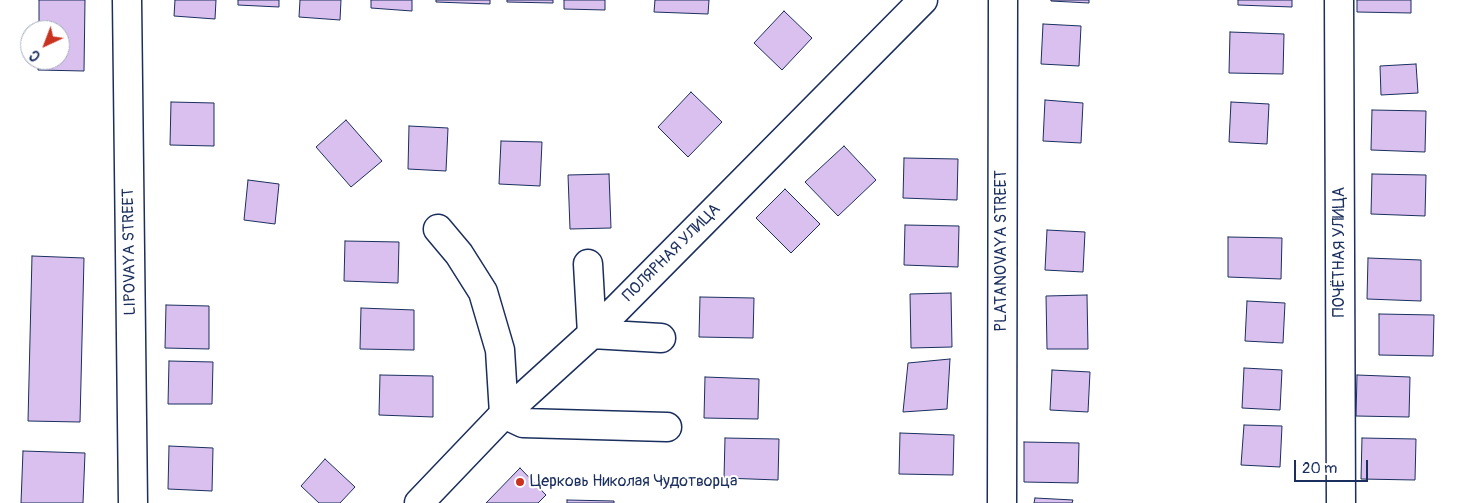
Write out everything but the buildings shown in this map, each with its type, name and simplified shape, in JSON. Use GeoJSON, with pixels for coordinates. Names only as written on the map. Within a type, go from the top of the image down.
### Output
{"type":"FeatureCollection","features":[{"type":"Feature","properties":{"kind":"street","name":"LIPOVAYA STREET"},"geometry":{"type":"LineString","coordinates":[[127,0],[133,503]]}},
{"type":"Feature","properties":{"kind":"street","name":"ПОЛЯРНАЯ УЛИЦА"},"geometry":{"type":"LineString","coordinates":[[418,503],[504,414],[592,334],[923,0]]}},
{"type":"Feature","properties":{"kind":"street","name":"PLATANOVAYA STREET"},"geometry":{"type":"LineString","coordinates":[[1002,503],[1003,0]]}},
{"type":"Feature","properties":{"kind":"street","name":"ПОЧЁТНАЯ УЛИЦА"},"geometry":{"type":"LineString","coordinates":[[1339,0],[1341,503]]}},
{"type":"Feature","properties":{"kind":"street"},"geometry":{"type":"LineString","coordinates":[[438,229],[459,254],[483,292],[500,350],[504,414],[523,423],[667,427]]}},
{"type":"Feature","properties":{"kind":"street"},"geometry":{"type":"LineString","coordinates":[[588,264],[592,334],[662,338]]}},
{"type":"Feature","properties":{"kind":"place","name":"Церковь Николая Чудотворца"},"geometry":{"type":"Point","coordinates":[520,482]}}]}
